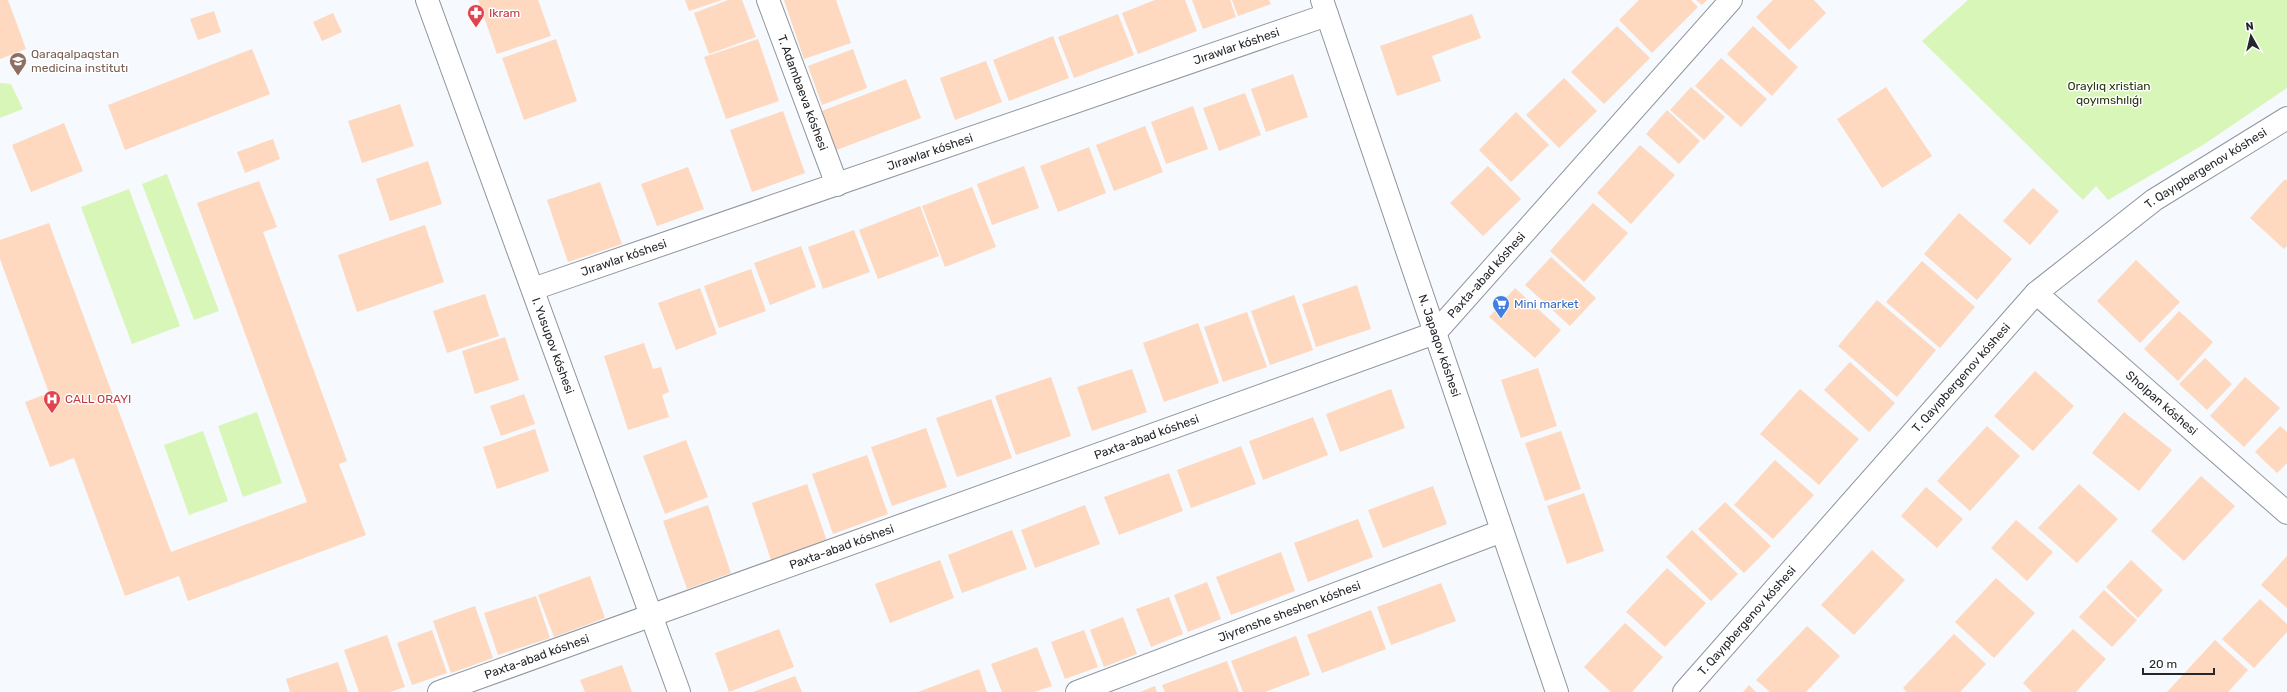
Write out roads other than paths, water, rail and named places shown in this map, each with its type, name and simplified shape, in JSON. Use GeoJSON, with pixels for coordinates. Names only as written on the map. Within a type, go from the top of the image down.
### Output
{"type":"FeatureCollection","features":[{"type":"Feature","properties":{"kind":"street","name":"I. Yusupov kóshesi"},"geometry":{"type":"LineString","coordinates":[[427,0],[679,692]]}},
{"type":"Feature","properties":{"kind":"street","name":"T. Adambaeva kóshesi"},"geometry":{"type":"LineString","coordinates":[[768,0],[837,185]]}},
{"type":"Feature","properties":{"kind":"street","name":"Paxta-abad kóshesi"},"geometry":{"type":"LineString","coordinates":[[439,692],[1435,333],[1732,0]]}},
{"type":"Feature","properties":{"kind":"street","name":"Jırawlar kóshesi"},"geometry":{"type":"LineString","coordinates":[[533,289],[837,185],[1324,8]]}},
{"type":"Feature","properties":{"kind":"street","name":"N. Japaqov kóshesi"},"geometry":{"type":"LineString","coordinates":[[1324,8],[1557,692]]}},
{"type":"Feature","properties":{"kind":"street","name":"T. Qayıpbergenov kóshesi"},"geometry":{"type":"LineString","coordinates":[[1684,692],[2036,293],[2154,200],[2283,128]]}},
{"type":"Feature","properties":{"kind":"street","name":"Sholpan kóshesi"},"geometry":{"type":"LineString","coordinates":[[2036,293],[2287,513]]}},
{"type":"Feature","properties":{"kind":"street","name":"Jiyrenshe sheshen kóshesi"},"geometry":{"type":"LineString","coordinates":[[1077,692],[1502,531]]}},
{"type":"Feature","properties":{"kind":"place","name":"Ikram"},"geometry":{"type":"Point","coordinates":[476,28]}},
{"type":"Feature","properties":{"kind":"place","name":"Qaraqalpaqstan medicina institutı"},"geometry":{"type":"Point","coordinates":[18,76]}},
{"type":"Feature","properties":{"kind":"place","name":"Mini market"},"geometry":{"type":"Point","coordinates":[1501,319]}},
{"type":"Feature","properties":{"kind":"place","name":"CALL ORAYI"},"geometry":{"type":"Point","coordinates":[52,414]}},
{"type":"Feature","properties":{"kind":"park label","name":"Oraylıq xristian qoyımshılıǵı"},"geometry":{"type":"Point","coordinates":[2109,93]}}]}
